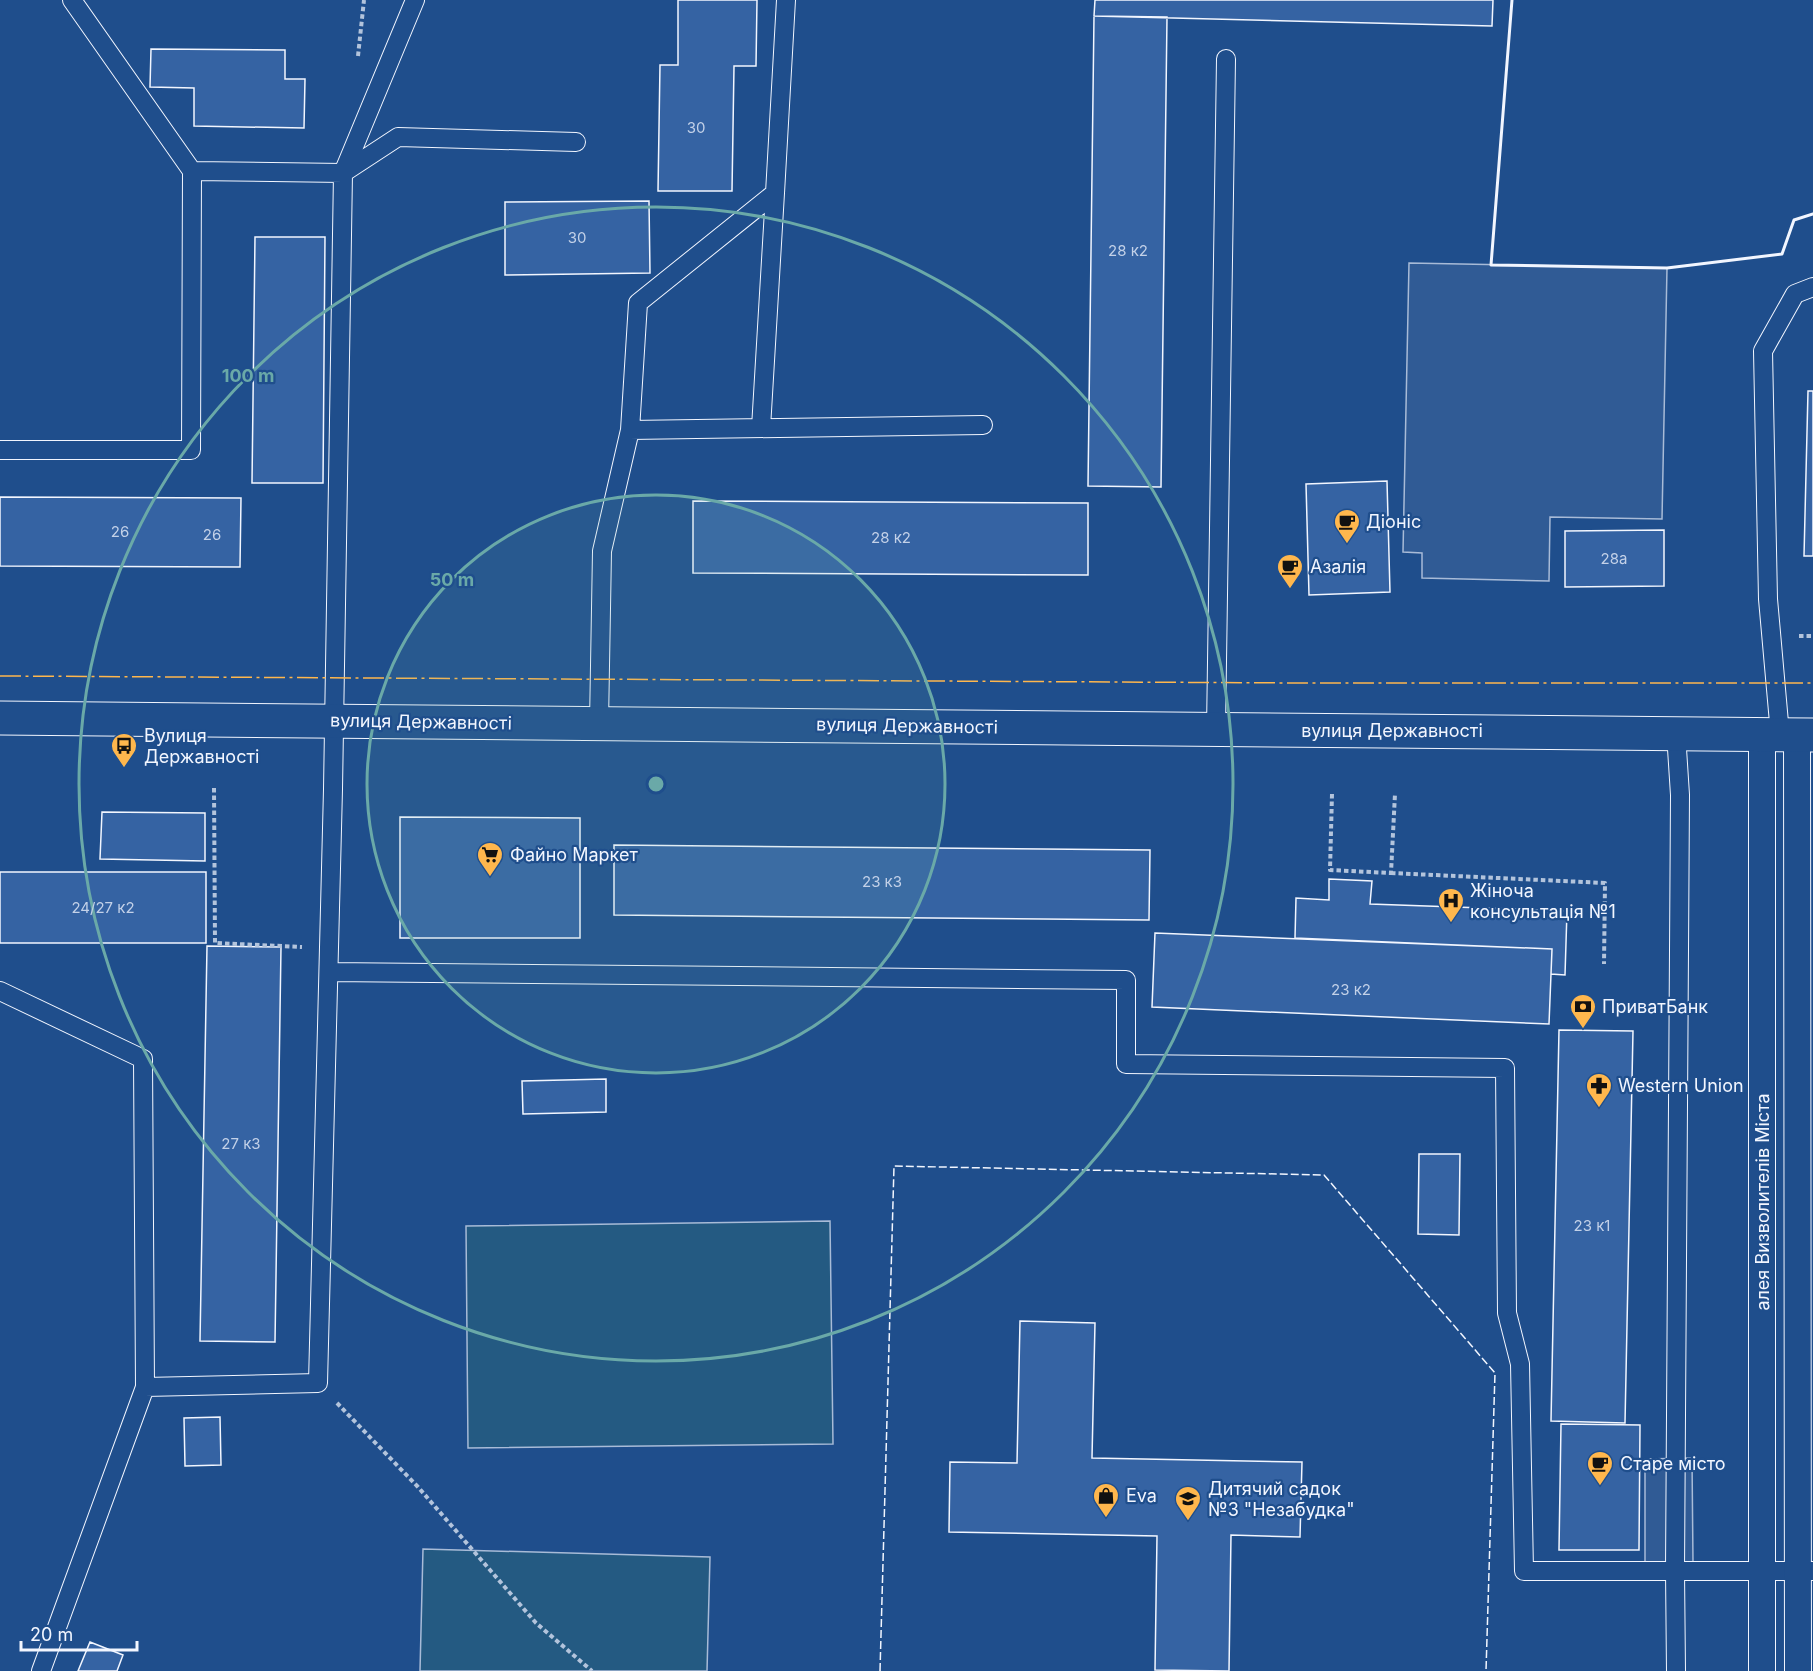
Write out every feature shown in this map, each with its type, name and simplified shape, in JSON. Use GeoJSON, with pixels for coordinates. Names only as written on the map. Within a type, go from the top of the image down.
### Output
{"type":"FeatureCollection","features":[{"type":"Feature","properties":{"kind":"street","name":"вулиця Державності"},"geometry":{"type":"LineString","coordinates":[[0,718],[1788,734]]}},
{"type":"Feature","properties":{"kind":"street","name":"алея Визволителів Міста"},"geometry":{"type":"LineString","coordinates":[[1762,1671],[1762,1571],[1788,734]]}},
{"type":"Feature","properties":{"kind":"street","name":"алея Визволителів Міста"},"geometry":{"type":"LineString","coordinates":[[1788,734],[1805,1571],[1798,1671]]}},
{"type":"Feature","properties":{"kind":"lane"},"geometry":{"type":"LineString","coordinates":[[0,450],[191,450],[192,171],[72,0]]}},
{"type":"Feature","properties":{"kind":"lane"},"geometry":{"type":"LineString","coordinates":[[145,1387],[318,1383],[329,972],[343,173],[415,0]]}},
{"type":"Feature","properties":{"kind":"lane"},"geometry":{"type":"LineString","coordinates":[[761,428],[786,0]]}},
{"type":"Feature","properties":{"kind":"lane"},"geometry":{"type":"LineString","coordinates":[[1216,729],[1226,59]]}},
{"type":"Feature","properties":{"kind":"lane"},"geometry":{"type":"LineString","coordinates":[[192,171],[343,173],[398,137],[576,142]]}},
{"type":"Feature","properties":{"kind":"lane"},"geometry":{"type":"LineString","coordinates":[[600,723],[602,551],[630,430],[638,303],[775,193]]}},
{"type":"Feature","properties":{"kind":"lane"},"geometry":{"type":"LineString","coordinates":[[1788,734],[1768,599],[1763,351],[1795,294],[1813,287]]}},
{"type":"Feature","properties":{"kind":"lane"},"geometry":{"type":"LineString","coordinates":[[630,430],[983,425]]}},
{"type":"Feature","properties":{"kind":"lane"},"geometry":{"type":"LineString","coordinates":[[1676,733],[1680,795],[1674,1571],[1676,1671]]}},
{"type":"Feature","properties":{"kind":"lane"},"geometry":{"type":"LineString","coordinates":[[329,972],[1126,980],[1126,1064],[1505,1068],[1507,1313],[1520,1364],[1524,1571],[1805,1571]]}},
{"type":"Feature","properties":{"kind":"lane"},"geometry":{"type":"LineString","coordinates":[[0,991],[143,1059],[145,1387],[41,1671]]}},
{"type":"Feature","properties":{"kind":"path"},"geometry":{"type":"LineString","coordinates":[[214,788],[215,943],[329,948]]}},
{"type":"Feature","properties":{"kind":"path"},"geometry":{"type":"LineString","coordinates":[[1332,794],[1330,870],[1605,883],[1604,964]]}},
{"type":"Feature","properties":{"kind":"path"},"geometry":{"type":"LineString","coordinates":[[1391,873],[1395,794]]}},
{"type":"Feature","properties":{"kind":"path"},"geometry":{"type":"LineString","coordinates":[[318,1383],[418,1487],[536,1623],[592,1671]]}},
{"type":"Feature","properties":{"kind":"shaded area"},"geometry":{"type":"Polygon","coordinates":[[[1409,263],[1667,268],[1662,519],[1550,517],[1549,581],[1422,578],[1422,553],[1403,552],[1409,263]]]}},
{"type":"Feature","properties":{"kind":"shaded area"},"geometry":{"type":"Polygon","coordinates":[[[830,1221],[833,1444],[468,1448],[466,1226],[830,1221]]]}},
{"type":"Feature","properties":{"kind":"shaded area"},"geometry":{"type":"Polygon","coordinates":[[[1692,1458],[1693,1563],[1645,1563],[1645,1459],[1692,1458]]]}},
{"type":"Feature","properties":{"kind":"shaded area"},"geometry":{"type":"Polygon","coordinates":[[[423,1549],[710,1557],[707,1671],[420,1671],[423,1549]]]}},
{"type":"Feature","properties":{"kind":"building"},"geometry":{"type":"Polygon","coordinates":[[[678,0],[757,0],[756,66],[734,66],[732,191],[658,191],[660,65],[678,65],[678,0]]]}},
{"type":"Feature","properties":{"kind":"building"},"geometry":{"type":"Polygon","coordinates":[[[1095,0],[1493,0],[1492,26],[1094,16],[1095,0]]]}},
{"type":"Feature","properties":{"kind":"building"},"geometry":{"type":"Polygon","coordinates":[[[1094,16],[1167,17],[1161,487],[1088,486],[1094,16]]]}},
{"type":"Feature","properties":{"kind":"building"},"geometry":{"type":"Polygon","coordinates":[[[151,49],[285,50],[285,79],[305,79],[304,128],[194,126],[194,88],[150,87],[151,49]]]}},
{"type":"Feature","properties":{"kind":"building"},"geometry":{"type":"Polygon","coordinates":[[[649,201],[650,273],[505,275],[505,202],[649,201]]]}},
{"type":"Feature","properties":{"kind":"building"},"geometry":{"type":"Polygon","coordinates":[[[255,237],[325,237],[323,483],[252,483],[255,237]]]}},
{"type":"Feature","properties":{"kind":"building"},"geometry":{"type":"Polygon","coordinates":[[[1808,391],[1813,391],[1813,556],[1804,556],[1808,391]]]}},
{"type":"Feature","properties":{"kind":"building"},"geometry":{"type":"Polygon","coordinates":[[[1387,481],[1390,592],[1309,595],[1306,484],[1387,481]]]}},
{"type":"Feature","properties":{"kind":"building"},"geometry":{"type":"Polygon","coordinates":[[[0,497],[241,498],[240,567],[0,566],[0,497]]]}},
{"type":"Feature","properties":{"kind":"building"},"geometry":{"type":"Polygon","coordinates":[[[693,501],[1088,503],[1088,575],[693,573],[693,501]]]}},
{"type":"Feature","properties":{"kind":"building"},"geometry":{"type":"Polygon","coordinates":[[[1664,530],[1664,586],[1565,587],[1565,531],[1664,530]]]}},
{"type":"Feature","properties":{"kind":"building"},"geometry":{"type":"Polygon","coordinates":[[[102,812],[205,813],[205,861],[100,859],[102,812]]]}},
{"type":"Feature","properties":{"kind":"building","name":"Файно Маркет"},"geometry":{"type":"Polygon","coordinates":[[[400,817],[580,818],[580,938],[400,938],[400,817]]]}},
{"type":"Feature","properties":{"kind":"building"},"geometry":{"type":"Polygon","coordinates":[[[614,845],[1150,850],[1149,920],[614,915],[614,845]]]}},
{"type":"Feature","properties":{"kind":"building"},"geometry":{"type":"Polygon","coordinates":[[[0,872],[206,872],[206,943],[0,943],[0,872]]]}},
{"type":"Feature","properties":{"kind":"building"},"geometry":{"type":"Polygon","coordinates":[[[1329,879],[1372,881],[1370,904],[1567,911],[1565,975],[1551,974],[1552,949],[1295,938],[1296,898],[1329,900],[1329,879]]]}},
{"type":"Feature","properties":{"kind":"building"},"geometry":{"type":"Polygon","coordinates":[[[1155,933],[1552,949],[1549,1024],[1152,1007],[1155,933]]]}},
{"type":"Feature","properties":{"kind":"building"},"geometry":{"type":"Polygon","coordinates":[[[207,946],[281,947],[275,1342],[200,1341],[207,946]]]}},
{"type":"Feature","properties":{"kind":"building"},"geometry":{"type":"Polygon","coordinates":[[[1559,1030],[1633,1031],[1625,1423],[1551,1421],[1559,1030]]]}},
{"type":"Feature","properties":{"kind":"building"},"geometry":{"type":"Polygon","coordinates":[[[606,1079],[606,1112],[523,1114],[522,1081],[606,1079]]]}},
{"type":"Feature","properties":{"kind":"building"},"geometry":{"type":"Polygon","coordinates":[[[1419,1154],[1460,1154],[1459,1235],[1418,1234],[1419,1154]]]}},
{"type":"Feature","properties":{"kind":"building"},"geometry":{"type":"Polygon","coordinates":[[[1020,1321],[1095,1323],[1092,1458],[1302,1462],[1300,1537],[1231,1535],[1229,1671],[1155,1670],[1157,1536],[949,1532],[950,1462],[1017,1463],[1020,1321]]]}},
{"type":"Feature","properties":{"kind":"building"},"geometry":{"type":"Polygon","coordinates":[[[220,1417],[221,1465],[185,1466],[184,1418],[220,1417]]]}},
{"type":"Feature","properties":{"kind":"building"},"geometry":{"type":"Polygon","coordinates":[[[1561,1424],[1640,1425],[1639,1550],[1559,1550],[1561,1424]]]}},
{"type":"Feature","properties":{"kind":"building"},"geometry":{"type":"Polygon","coordinates":[[[90,1642],[123,1655],[117,1671],[78,1671],[90,1642]]]}},
{"type":"Feature","properties":{"kind":"fence"},"geometry":{"type":"LineString","coordinates":[[880,1671],[894,1166],[1324,1175],[1495,1373],[1486,1671]]}},
{"type":"Feature","properties":{"kind":"wall"},"geometry":{"type":"LineString","coordinates":[[1512,0],[1491,265],[1667,268],[1782,254],[1794,220],[1813,214]]}},
{"type":"Feature","properties":{"kind":"power"},"geometry":{"type":"LineString","coordinates":[[0,676],[1301,683],[1813,683]]}},
{"type":"Feature","properties":{"kind":"place","name":"Діоніс"},"geometry":{"type":"Point","coordinates":[1347,545]}},
{"type":"Feature","properties":{"kind":"place","name":"Азалія"},"geometry":{"type":"Point","coordinates":[1290,590]}},
{"type":"Feature","properties":{"kind":"place","name":"Вулиця Державності"},"geometry":{"type":"Point","coordinates":[124,769]}},
{"type":"Feature","properties":{"kind":"place","name":"Файно Маркет"},"geometry":{"type":"Point","coordinates":[490,878]}},
{"type":"Feature","properties":{"kind":"place","name":"Жіноча консультація №1"},"geometry":{"type":"Point","coordinates":[1451,924]}},
{"type":"Feature","properties":{"kind":"place","name":"ПриватБанк"},"geometry":{"type":"Point","coordinates":[1583,1030]}},
{"type":"Feature","properties":{"kind":"place","name":"Western Union"},"geometry":{"type":"Point","coordinates":[1599,1109]}},
{"type":"Feature","properties":{"kind":"place","name":"Старе місто"},"geometry":{"type":"Point","coordinates":[1600,1487]}},
{"type":"Feature","properties":{"kind":"place","name":"Eva"},"geometry":{"type":"Point","coordinates":[1106,1519]}},
{"type":"Feature","properties":{"kind":"place","name":"Дитячий садок №3 \"Незабудка\""},"geometry":{"type":"Point","coordinates":[1188,1522]}}]}
